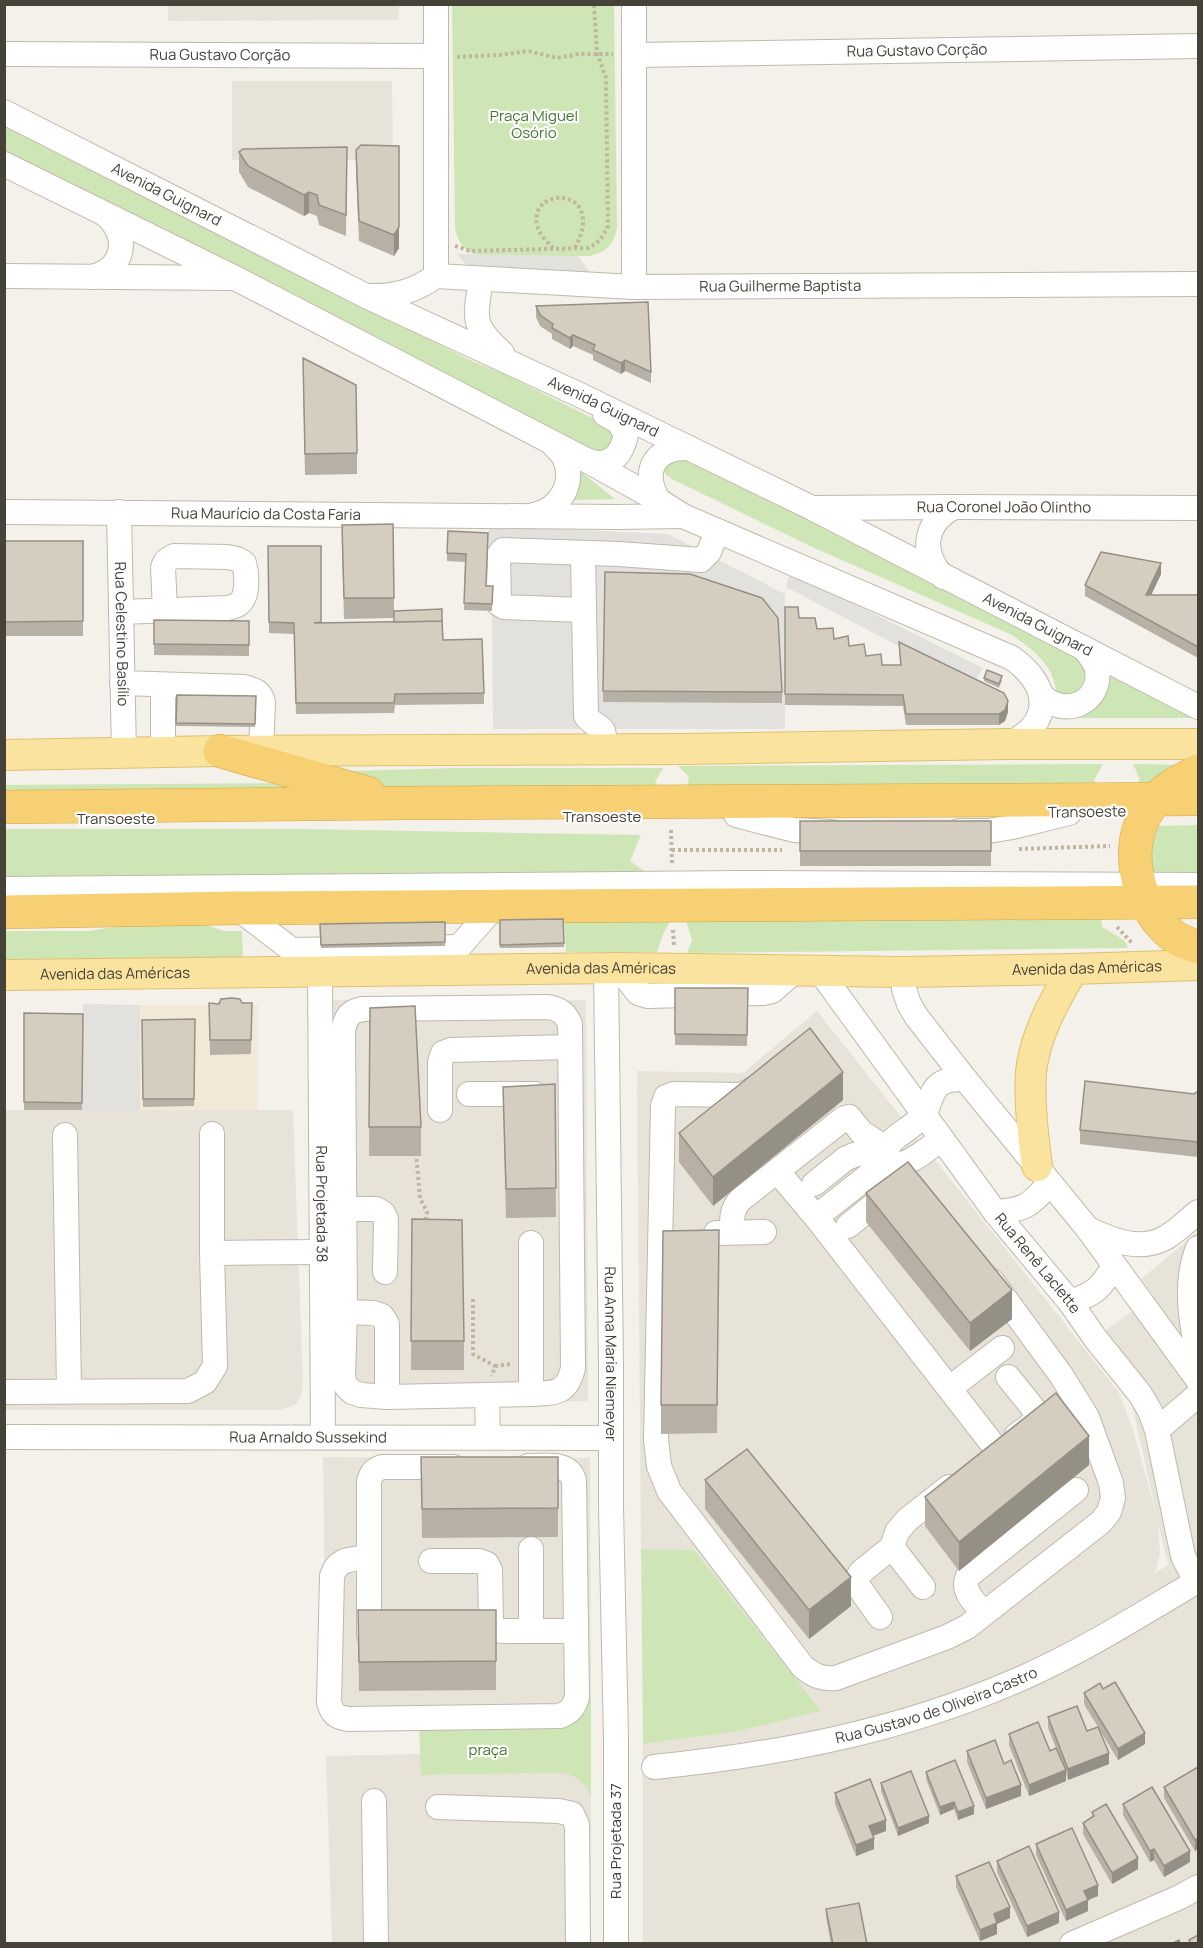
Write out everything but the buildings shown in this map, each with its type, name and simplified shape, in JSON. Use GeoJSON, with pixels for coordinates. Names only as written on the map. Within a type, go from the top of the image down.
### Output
{"type":"FeatureCollection","features":[{"type":"Feature","properties":{"kind":"highway"},"geometry":{"type":"LineString","coordinates":[[220,751],[404,803]]}},
{"type":"Feature","properties":{"kind":"highway"},"geometry":{"type":"LineString","coordinates":[[1198,771],[1167,788],[1151,805],[1138,829],[1135,844],[1135,857],[1143,894],[1156,918],[1167,932],[1198,947]]}},
{"type":"Feature","properties":{"kind":"highway"},"geometry":{"type":"LineString","coordinates":[[4,807],[404,803],[1151,805],[1198,800]]}},
{"type":"Feature","properties":{"kind":"highway"},"geometry":{"type":"LineString","coordinates":[[4,912],[1143,894],[1198,902]]}},
{"type":"Feature","properties":{"kind":"highway"},"geometry":{"type":"LineString","coordinates":[[4,920],[37,912]]}},
{"type":"Feature","properties":{"kind":"main road"},"geometry":{"type":"LineString","coordinates":[[4,755],[220,751],[1198,744]]}},
{"type":"Feature","properties":{"kind":"main road","name":"Avenida das Américas"},"geometry":{"type":"LineString","coordinates":[[4,975],[613,968],[903,972],[1198,965]]}},
{"type":"Feature","properties":{"kind":"main road"},"geometry":{"type":"LineString","coordinates":[[1043,1174],[1032,1124],[1031,1073],[1041,1031],[1056,998],[1073,969]]}},
{"type":"Feature","properties":{"kind":"street"},"geometry":{"type":"LineString","coordinates":[[366,296],[384,297],[403,294],[421,287],[436,276],[436,4]]}},
{"type":"Feature","properties":{"kind":"street"},"geometry":{"type":"LineString","coordinates":[[634,4],[634,287]]}},
{"type":"Feature","properties":{"kind":"street","name":"Rua Gustavo Corção"},"geometry":{"type":"LineString","coordinates":[[635,55],[1198,46]]}},
{"type":"Feature","properties":{"kind":"street","name":"Rua Gustavo Corção"},"geometry":{"type":"LineString","coordinates":[[10,57],[436,56]]}},
{"type":"Feature","properties":{"kind":"street","name":"Avenida Guignard"},"geometry":{"type":"LineString","coordinates":[[7,113],[366,296],[582,396],[812,508],[1197,706]]}},
{"type":"Feature","properties":{"kind":"street"},"geometry":{"type":"LineString","coordinates":[[4,164],[235,278],[586,460],[683,516],[1012,658],[1026,668],[1048,702],[1072,707],[1083,703],[1091,693],[1096,681],[1096,669],[1092,658],[1084,648]]}},
{"type":"Feature","properties":{"kind":"street"},"geometry":{"type":"LineString","coordinates":[[89,277],[109,270],[116,262],[120,252],[122,242],[120,231],[106,215]]}},
{"type":"Feature","properties":{"kind":"street"},"geometry":{"type":"LineString","coordinates":[[4,276],[235,278]]}},
{"type":"Feature","properties":{"kind":"street","name":"Rua Guilherme Baptista"},"geometry":{"type":"LineString","coordinates":[[436,276],[634,287],[1198,284]]}},
{"type":"Feature","properties":{"kind":"street"},"geometry":{"type":"LineString","coordinates":[[481,280],[476,318],[481,332],[518,366]]}},
{"type":"Feature","properties":{"kind":"street"},"geometry":{"type":"LineString","coordinates":[[582,396],[589,405],[619,422],[626,435],[623,448],[614,458],[601,464],[586,460]]}},
{"type":"Feature","properties":{"kind":"street","name":"Rua Maurício da Costa Faria"},"geometry":{"type":"LineString","coordinates":[[529,516],[545,512],[552,507],[567,488],[568,471],[563,456],[551,442]]}},
{"type":"Feature","properties":{"kind":"street"},"geometry":{"type":"LineString","coordinates":[[657,500],[650,482],[654,462],[669,450],[689,448]]}},
{"type":"Feature","properties":{"kind":"street"},"geometry":{"type":"LineString","coordinates":[[944,577],[935,568],[928,544],[935,522],[944,512],[954,507]]}},
{"type":"Feature","properties":{"kind":"street","name":"Rua Coronel João Olintho"},"geometry":{"type":"LineString","coordinates":[[812,508],[1198,508]]}},
{"type":"Feature","properties":{"kind":"street","name":"Rua Maurício da Costa Faria"},"geometry":{"type":"LineString","coordinates":[[4,512],[683,516]]}},
{"type":"Feature","properties":{"kind":"street","name":"Rua Celestino Basílio"},"geometry":{"type":"LineString","coordinates":[[119,512],[124,753]]}},
{"type":"Feature","properties":{"kind":"street"},"geometry":{"type":"LineString","coordinates":[[617,517],[620,554]]}},
{"type":"Feature","properties":{"kind":"street"},"geometry":{"type":"LineString","coordinates":[[584,610],[504,607],[499,604],[498,556],[503,550],[620,554],[701,560],[709,552],[717,531]]}},
{"type":"Feature","properties":{"kind":"street"},"geometry":{"type":"LineString","coordinates":[[583,554],[586,716],[602,727],[605,749]]}},
{"type":"Feature","properties":{"kind":"street"},"geometry":{"type":"LineString","coordinates":[[121,612],[165,610]]}},
{"type":"Feature","properties":{"kind":"street"},"geometry":{"type":"LineString","coordinates":[[122,683],[244,687],[256,690],[263,702],[261,751]]}},
{"type":"Feature","properties":{"kind":"street"},"geometry":{"type":"LineString","coordinates":[[163,684],[163,753]]}},
{"type":"Feature","properties":{"kind":"street"},"geometry":{"type":"LineString","coordinates":[[1009,744],[1023,737],[1035,726],[1041,714],[1042,696]]}},
{"type":"Feature","properties":{"kind":"street","name":"Transoeste"},"geometry":{"type":"LineString","coordinates":[[4,820],[1069,813],[1151,805],[1198,812]]}},
{"type":"Feature","properties":{"kind":"street"},"geometry":{"type":"LineString","coordinates":[[942,831],[996,830],[1069,813]]}},
{"type":"Feature","properties":{"kind":"street"},"geometry":{"type":"LineString","coordinates":[[736,815],[794,830],[850,832]]}},
{"type":"Feature","properties":{"kind":"street"},"geometry":{"type":"LineString","coordinates":[[4,889],[741,883],[804,872],[976,869],[1143,894],[1198,885]]}},
{"type":"Feature","properties":{"kind":"street"},"geometry":{"type":"LineString","coordinates":[[459,947],[495,906]]}},
{"type":"Feature","properties":{"kind":"street"},"geometry":{"type":"LineString","coordinates":[[237,908],[292,950]]}},
{"type":"Feature","properties":{"kind":"street"},"geometry":{"type":"LineString","coordinates":[[253,972],[292,950],[459,947],[493,969]]}},
{"type":"Feature","properties":{"kind":"street","name":"Rua Anna Maria Niemeyer"},"geometry":{"type":"LineString","coordinates":[[613,968],[611,1438],[616,1739]]}},
{"type":"Feature","properties":{"kind":"street","name":"Rua Renê Laclette"},"geometry":{"type":"LineString","coordinates":[[807,970],[924,1114],[995,1212],[1070,1302],[1095,1338],[1140,1394],[1157,1430],[1183,1556],[1197,1582]]}},
{"type":"Feature","properties":{"kind":"street","name":"Rua Projetada 38"},"geometry":{"type":"LineString","coordinates":[[320,972],[323,1437]]}},
{"type":"Feature","properties":{"kind":"street"},"geometry":{"type":"LineString","coordinates":[[903,972],[904,989],[909,1004],[965,1079],[1088,1229],[1198,1380]]}},
{"type":"Feature","properties":{"kind":"street"},"geometry":{"type":"LineString","coordinates":[[548,1007],[558,1009],[566,1015],[570,1024],[570,1047],[573,1368],[571,1380],[564,1388],[554,1393],[387,1397],[352,1392],[346,1386],[343,1377],[345,1312],[343,1030],[345,1019],[351,1012],[362,1009],[548,1007]]}},
{"type":"Feature","properties":{"kind":"street"},"geometry":{"type":"LineString","coordinates":[[440,1110],[440,1062],[443,1053],[451,1050],[570,1047]]}},
{"type":"Feature","properties":{"kind":"street"},"geometry":{"type":"LineString","coordinates":[[770,1076],[752,1090],[741,1095],[674,1094],[666,1097],[663,1106],[656,1440],[659,1466],[669,1491],[803,1667],[813,1675],[824,1679],[836,1678],[947,1637],[967,1627],[1101,1522],[1109,1512],[1113,1498],[1111,1483],[1087,1417],[1061,1375],[977,1260]]}},
{"type":"Feature","properties":{"kind":"street"},"geometry":{"type":"LineString","coordinates":[[848,1226],[880,1200],[886,1192],[889,1143],[924,1114],[932,1093],[939,1084],[951,1079],[965,1079]]}},
{"type":"Feature","properties":{"kind":"street"},"geometry":{"type":"LineString","coordinates":[[469,1094],[570,1094]]}},
{"type":"Feature","properties":{"kind":"street"},"geometry":{"type":"LineString","coordinates":[[732,1232],[732,1213],[740,1200],[843,1119],[849,1117],[889,1159]]}},
{"type":"Feature","properties":{"kind":"street"},"geometry":{"type":"LineString","coordinates":[[4,1392],[188,1391],[205,1382],[215,1366],[212,1134]]}},
{"type":"Feature","properties":{"kind":"street"},"geometry":{"type":"LineString","coordinates":[[65,1135],[69,1391]]}},
{"type":"Feature","properties":{"kind":"street"},"geometry":{"type":"LineString","coordinates":[[816,1217],[889,1159],[942,1139]]}},
{"type":"Feature","properties":{"kind":"street"},"geometry":{"type":"LineString","coordinates":[[814,1184],[845,1159],[854,1155],[889,1159]]}},
{"type":"Feature","properties":{"kind":"street"},"geometry":{"type":"LineString","coordinates":[[777,1171],[816,1217],[950,1388],[982,1462]]}},
{"type":"Feature","properties":{"kind":"street"},"geometry":{"type":"LineString","coordinates":[[995,1212],[1025,1208],[1034,1201],[1043,1174]]}},
{"type":"Feature","properties":{"kind":"street"},"geometry":{"type":"LineString","coordinates":[[344,1209],[376,1209],[383,1213],[386,1219],[385,1272]]}},
{"type":"Feature","properties":{"kind":"street"},"geometry":{"type":"LineString","coordinates":[[1088,1229],[1113,1241],[1129,1245],[1145,1244],[1164,1239],[1198,1212]]}},
{"type":"Feature","properties":{"kind":"street"},"geometry":{"type":"LineString","coordinates":[[691,1233],[764,1233]]}},
{"type":"Feature","properties":{"kind":"street"},"geometry":{"type":"LineString","coordinates":[[531,1243],[531,1394]]}},
{"type":"Feature","properties":{"kind":"street"},"geometry":{"type":"LineString","coordinates":[[1198,1248],[1190,1273],[1190,1296],[1198,1357]]}},
{"type":"Feature","properties":{"kind":"street"},"geometry":{"type":"LineString","coordinates":[[212,1253],[321,1252]]}},
{"type":"Feature","properties":{"kind":"street"},"geometry":{"type":"LineString","coordinates":[[1070,1302],[1094,1293],[1114,1266]]}},
{"type":"Feature","properties":{"kind":"street"},"geometry":{"type":"LineString","coordinates":[[345,1312],[373,1313],[382,1316],[387,1324],[387,1397]]}},
{"type":"Feature","properties":{"kind":"street"},"geometry":{"type":"LineString","coordinates":[[950,1388],[1002,1348]]}},
{"type":"Feature","properties":{"kind":"street"},"geometry":{"type":"LineString","coordinates":[[880,1617],[858,1586],[857,1579],[861,1572],[892,1547],[897,1532],[906,1520],[1032,1424],[1036,1417],[1034,1408],[1008,1377]]}},
{"type":"Feature","properties":{"kind":"street"},"geometry":{"type":"LineString","coordinates":[[487,1395],[488,1437]]}},
{"type":"Feature","properties":{"kind":"street"},"geometry":{"type":"LineString","coordinates":[[1157,1430],[1198,1395]]}},
{"type":"Feature","properties":{"kind":"street","name":"Rua Arnaldo Sussekind"},"geometry":{"type":"LineString","coordinates":[[4,1437],[611,1438]]}},
{"type":"Feature","properties":{"kind":"street"},"geometry":{"type":"LineString","coordinates":[[400,1438],[400,1467]]}},
{"type":"Feature","properties":{"kind":"street"},"geometry":{"type":"LineString","coordinates":[[369,1557],[342,1561],[335,1566],[332,1576],[329,1702],[331,1711],[337,1717],[348,1719],[560,1716],[575,1706],[577,1697],[574,1480],[572,1472],[565,1467],[556,1466],[382,1467],[375,1470],[369,1482],[369,1557],[369,1635]]}},
{"type":"Feature","properties":{"kind":"street"},"geometry":{"type":"LineString","coordinates":[[984,1613],[966,1592],[965,1584],[968,1576],[1076,1490]]}},
{"type":"Feature","properties":{"kind":"street"},"geometry":{"type":"LineString","coordinates":[[892,1547],[923,1587]]}},
{"type":"Feature","properties":{"kind":"street"},"geometry":{"type":"LineString","coordinates":[[531,1549],[531,1631]]}},
{"type":"Feature","properties":{"kind":"street"},"geometry":{"type":"LineString","coordinates":[[431,1561],[479,1561],[487,1564],[490,1570],[491,1623],[494,1629],[502,1631],[575,1631]]}},
{"type":"Feature","properties":{"kind":"street","name":"Rua Gustavo de Oliveira Castro"},"geometry":{"type":"LineString","coordinates":[[654,1767],[731,1759],[815,1744],[893,1726],[958,1704],[1021,1679],[1080,1650],[1197,1582]]}},
{"type":"Feature","properties":{"kind":"street","name":"Rua Projetada 37"},"geometry":{"type":"LineString","coordinates":[[616,1739],[616,1934]]}},
{"type":"Feature","properties":{"kind":"street"},"geometry":{"type":"LineString","coordinates":[[374,1801],[376,1944]]}},
{"type":"Feature","properties":{"kind":"street"},"geometry":{"type":"LineString","coordinates":[[438,1808],[559,1811],[572,1814],[577,1825],[578,1934],[616,1934]]}},
{"type":"Feature","properties":{"kind":"street"},"geometry":{"type":"LineString","coordinates":[[1072,1944],[1198,1887]]}},
{"type":"Feature","properties":{"kind":"path"},"geometry":{"type":"LineString","coordinates":[[449,240],[470,251],[588,248],[597,244],[604,236],[608,226],[606,78],[597,53],[594,4]]}},
{"type":"Feature","properties":{"kind":"path"},"geometry":{"type":"LineString","coordinates":[[436,56],[500,55],[528,51],[565,58],[597,53],[635,55]]}},
{"type":"Feature","properties":{"kind":"path"},"geometry":{"type":"LineString","coordinates":[[553,248],[537,228],[536,217],[540,207],[547,201],[559,197],[579,206],[583,215],[584,225],[575,248]]}},
{"type":"Feature","properties":{"kind":"path"},"geometry":{"type":"LineString","coordinates":[[671,830],[672,870]]}},
{"type":"Feature","properties":{"kind":"path"},"geometry":{"type":"LineString","coordinates":[[1015,849],[1111,846]]}},
{"type":"Feature","properties":{"kind":"path"},"geometry":{"type":"LineString","coordinates":[[672,850],[789,850]]}},
{"type":"Feature","properties":{"kind":"path"},"geometry":{"type":"LineString","coordinates":[[673,920],[674,950]]}},
{"type":"Feature","properties":{"kind":"path"},"geometry":{"type":"LineString","coordinates":[[415,1144],[420,1198],[427,1212],[424,1224]]}},
{"type":"Feature","properties":{"kind":"path"},"geometry":{"type":"LineString","coordinates":[[473,1299],[473,1354],[495,1366],[487,1395]]}},
{"type":"Feature","properties":{"kind":"shaded area"},"geometry":{"type":"Polygon","coordinates":[[[168,5],[399,5],[398,20],[168,21],[168,5]]]}},
{"type":"Feature","properties":{"kind":"shaded area"},"geometry":{"type":"Polygon","coordinates":[[[232,81],[392,81],[393,160],[232,160],[232,81]]]}},
{"type":"Feature","properties":{"kind":"shaded area"},"geometry":{"type":"Polygon","coordinates":[[[457,254],[578,256],[589,273],[472,272],[457,254]]]}},
{"type":"Feature","properties":{"kind":"shaded area"},"geometry":{"type":"Polygon","coordinates":[[[489,526],[668,534],[785,594],[785,729],[493,729],[492,611],[486,593],[489,526]]]}},
{"type":"Feature","properties":{"kind":"shaded area"},"geometry":{"type":"Polygon","coordinates":[[[790,572],[983,668],[973,685],[786,587],[790,572]]]}},
{"type":"Feature","properties":{"kind":"shaded area"},"geometry":{"type":"Polygon","coordinates":[[[333,1000],[586,1000],[588,1401],[370,1408],[355,1405],[335,1117],[333,1000]]]}},
{"type":"Feature","properties":{"kind":"shaded area"},"geometry":{"type":"Polygon","coordinates":[[[83,1004],[140,1005],[140,1110],[82,1110],[83,1004]]]}},
{"type":"Feature","properties":{"kind":"shaded area"},"geometry":{"type":"Polygon","coordinates":[[[140,1005],[258,1005],[258,1110],[140,1110],[140,1005]]]}},
{"type":"Feature","properties":{"kind":"shaded area"},"geometry":{"type":"Polygon","coordinates":[[[817,1011],[1118,1391],[1132,1426],[1157,1517],[1131,1400],[1089,1342],[1154,1296],[1141,1279],[1198,1232],[1198,1943],[643,1943],[643,1744],[739,1731],[821,1711],[694,1550],[641,1549],[637,1071],[743,1073],[817,1011]],[[1158,1523],[1160,1553],[1155,1573],[1168,1565],[1158,1523]]]}},
{"type":"Feature","properties":{"kind":"shaded area"},"geometry":{"type":"Polygon","coordinates":[[[4,1110],[293,1110],[303,1383],[302,1394],[297,1403],[279,1410],[5,1410],[4,1110]]]}},
{"type":"Feature","properties":{"kind":"shaded area"},"geometry":{"type":"Polygon","coordinates":[[[323,1457],[590,1458],[591,1694],[584,1713],[576,1720],[419,1726],[326,1726],[323,1457]]]}},
{"type":"Feature","properties":{"kind":"shaded area"},"geometry":{"type":"Polygon","coordinates":[[[421,1754],[421,1775],[563,1773],[574,1776],[585,1783],[591,1797],[591,1943],[332,1943],[326,1756],[421,1754]]]}},
{"type":"Feature","properties":{"kind":"green space","name":"Praça Miguel Osório"},"geometry":{"type":"Polygon","coordinates":[[[452,5],[614,5],[617,226],[612,243],[605,250],[588,256],[484,257],[473,254],[461,244],[455,228],[452,5]]]}},
{"type":"Feature","properties":{"kind":"green space"},"geometry":{"type":"Polygon","coordinates":[[[4,126],[474,362],[502,373],[604,424],[612,435],[611,444],[604,450],[592,449],[5,151],[4,126]]]}},
{"type":"Feature","properties":{"kind":"green space"},"geometry":{"type":"Polygon","coordinates":[[[684,455],[1197,718],[1056,718],[1057,703],[1053,678],[1041,659],[1022,642],[1010,634],[810,546],[666,475],[663,466],[684,455]]]}},
{"type":"Feature","properties":{"kind":"green space"},"geometry":{"type":"Polygon","coordinates":[[[581,472],[615,499],[574,500],[581,472]]]}},
{"type":"Feature","properties":{"kind":"green space"},"geometry":{"type":"Polygon","coordinates":[[[1103,764],[1094,780],[1101,792],[685,793],[689,777],[678,766],[1103,764]]]}},
{"type":"Feature","properties":{"kind":"green space"},"geometry":{"type":"Polygon","coordinates":[[[1133,764],[1188,765],[1129,793],[1140,780],[1133,764]]]}},
{"type":"Feature","properties":{"kind":"green space"},"geometry":{"type":"Polygon","coordinates":[[[458,768],[663,768],[655,782],[667,794],[545,787],[382,787],[345,771],[458,768]]]}},
{"type":"Feature","properties":{"kind":"green space"},"geometry":{"type":"Polygon","coordinates":[[[309,783],[349,794],[5,797],[4,785],[309,783]]]}},
{"type":"Feature","properties":{"kind":"green space"},"geometry":{"type":"Polygon","coordinates":[[[1198,825],[1198,878],[1151,878],[1151,846],[1158,826],[1198,825]]]}},
{"type":"Feature","properties":{"kind":"green space"},"geometry":{"type":"Polygon","coordinates":[[[4,829],[304,829],[641,835],[630,861],[657,880],[5,885],[4,829]]]}},
{"type":"Feature","properties":{"kind":"green space"},"geometry":{"type":"Polygon","coordinates":[[[564,915],[660,916],[669,923],[657,952],[566,952],[564,915]]]}},
{"type":"Feature","properties":{"kind":"green space"},"geometry":{"type":"Polygon","coordinates":[[[693,915],[1101,915],[1102,927],[1124,940],[1128,948],[687,953],[692,940],[687,924],[693,915]]]}},
{"type":"Feature","properties":{"kind":"green space"},"geometry":{"type":"Polygon","coordinates":[[[159,920],[193,921],[224,931],[242,931],[243,960],[5,959],[5,931],[89,931],[159,920]]]}},
{"type":"Feature","properties":{"kind":"green space"},"geometry":{"type":"Polygon","coordinates":[[[641,1549],[694,1550],[821,1711],[739,1731],[643,1744],[641,1549]]]}},
{"type":"Feature","properties":{"kind":"green space","name":"praça"},"geometry":{"type":"Polygon","coordinates":[[[591,1694],[591,1797],[580,1781],[563,1773],[421,1775],[419,1726],[576,1720],[584,1713],[591,1694]]]}}]}
